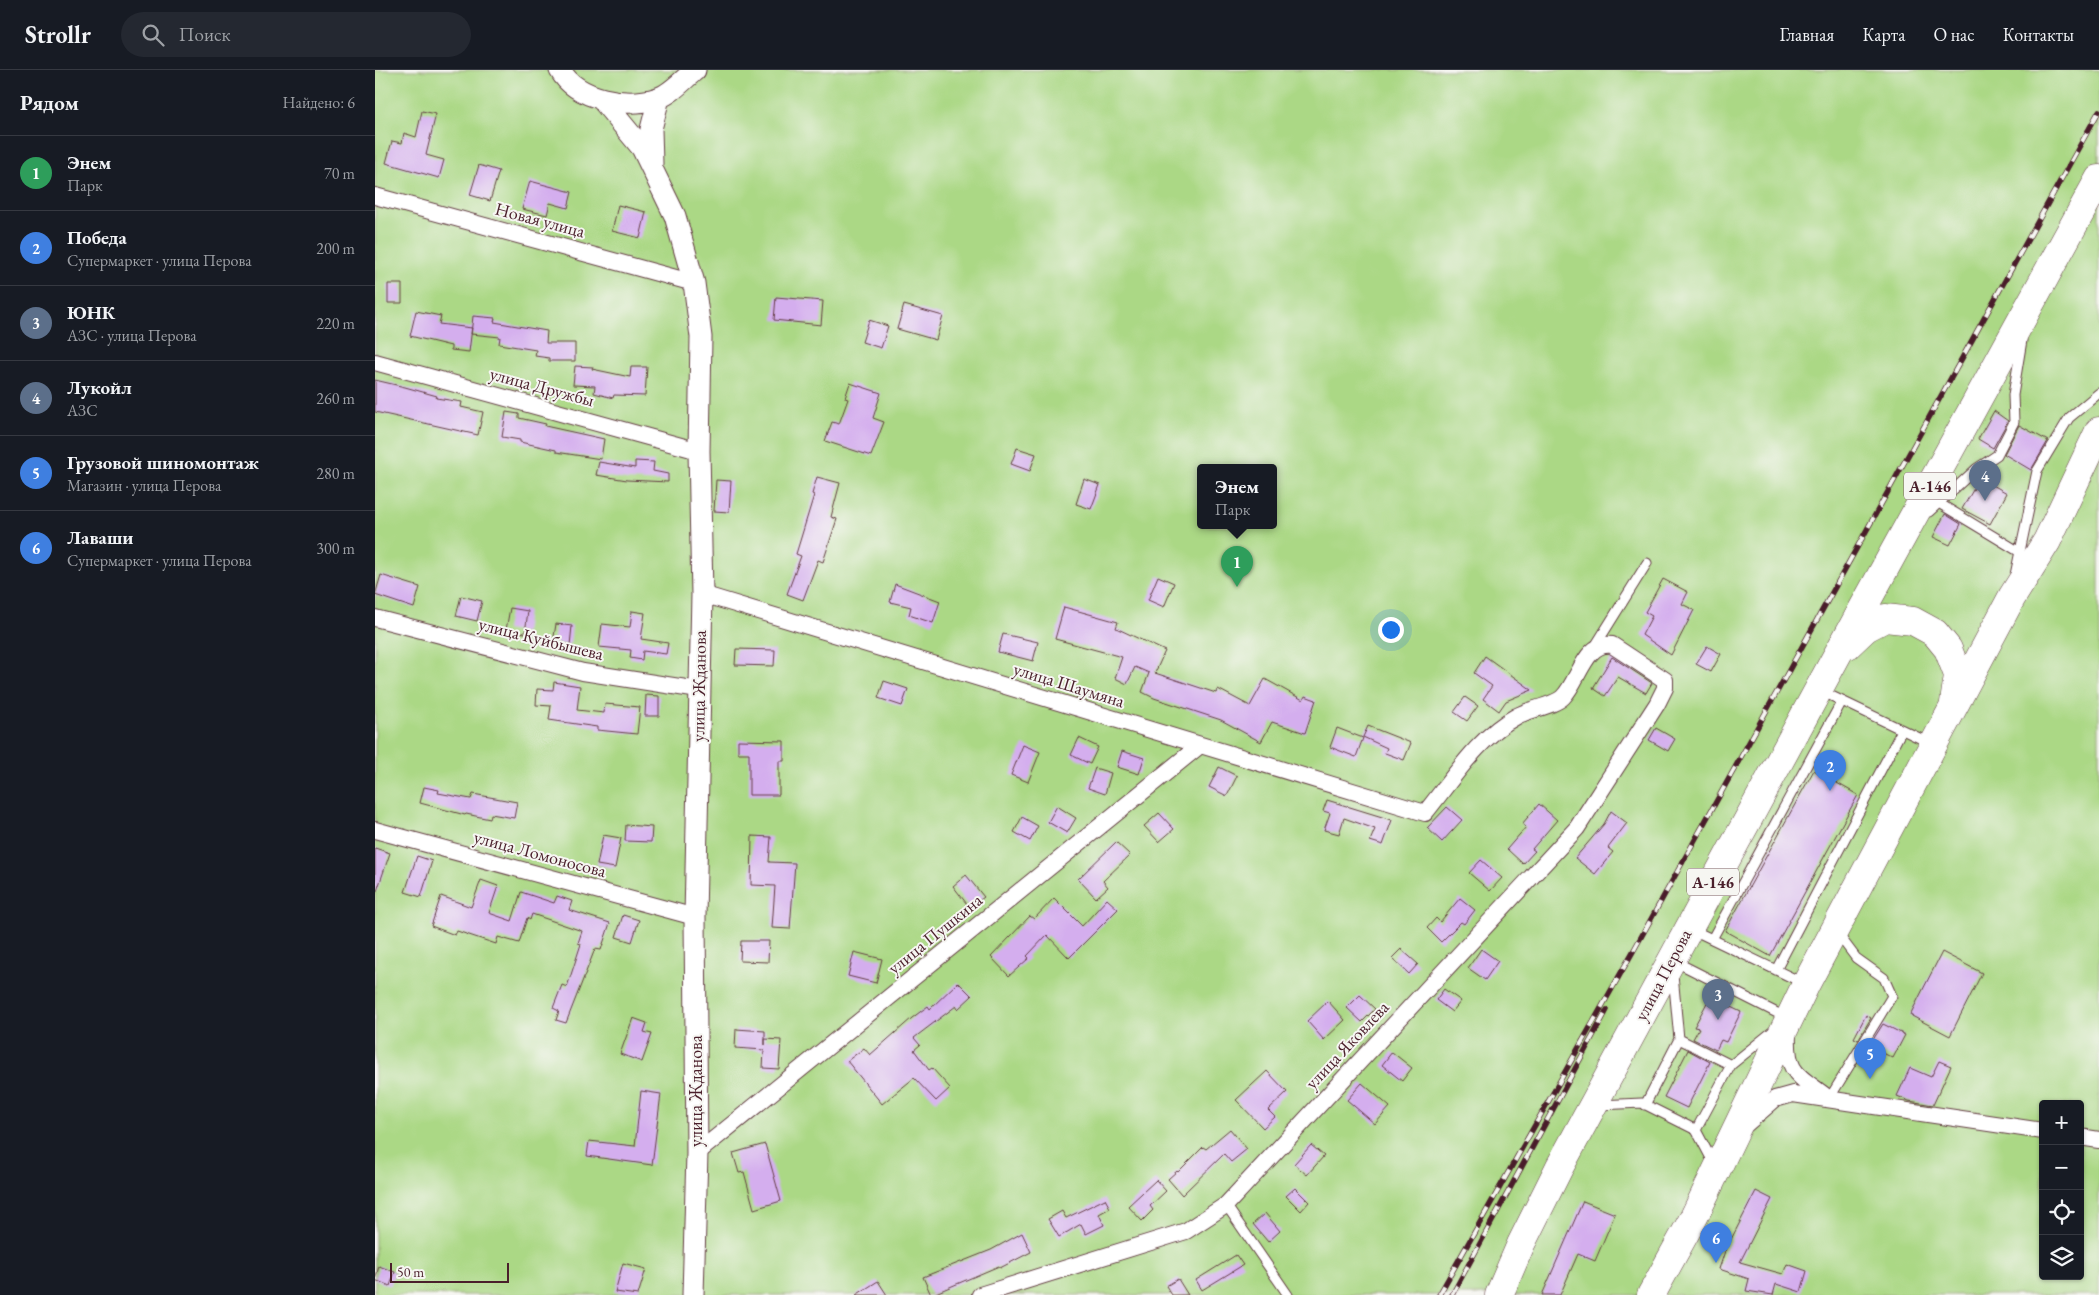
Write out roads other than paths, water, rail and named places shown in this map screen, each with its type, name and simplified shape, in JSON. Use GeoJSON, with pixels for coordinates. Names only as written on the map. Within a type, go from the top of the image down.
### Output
{"type":"FeatureCollection","features":[{"type":"Feature","properties":{"kind":"highway","name":"А-146"},"geometry":{"type":"LineString","coordinates":[[1835,659],[2099,179]]}},
{"type":"Feature","properties":{"kind":"highway"},"geometry":{"type":"LineString","coordinates":[[2047,541],[2099,431]]}},
{"type":"Feature","properties":{"kind":"highway","name":"А-146"},"geometry":{"type":"LineString","coordinates":[[1658,1293],[1788,1019],[1954,710],[2012,597],[2047,541],[2099,475]]}},
{"type":"Feature","properties":{"kind":"highway","name":"А-146"},"geometry":{"type":"LineString","coordinates":[[1835,659],[1865,628],[1885,618],[1913,621],[1935,633],[1948,649],[1958,675],[1954,710]]}},
{"type":"Feature","properties":{"kind":"highway","name":"улица Перова"},"geometry":{"type":"LineString","coordinates":[[1499,1295],[1525,1235],[1559,1168],[1671,960],[1700,933],[1818,690],[1835,659]]}},
{"type":"Feature","properties":{"kind":"street","name":"улица Жданова"},"geometry":{"type":"LineString","coordinates":[[560,70],[582,90],[603,101],[643,148],[652,164],[675,216],[694,283],[701,337],[699,451],[702,594],[695,917],[697,1153],[693,1295]]}},
{"type":"Feature","properties":{"kind":"street","name":"улица Жданова"},"geometry":{"type":"LineString","coordinates":[[603,101],[632,103],[659,98],[695,70]]}},
{"type":"Feature","properties":{"kind":"street"},"geometry":{"type":"LineString","coordinates":[[652,164],[651,129],[659,98]]}},
{"type":"Feature","properties":{"kind":"street","name":"Новая улица"},"geometry":{"type":"LineString","coordinates":[[375,196],[694,283]]}},
{"type":"Feature","properties":{"kind":"street","name":"улица Дружбы"},"geometry":{"type":"LineString","coordinates":[[375,362],[699,451]]}},
{"type":"Feature","properties":{"kind":"street","name":"улица Шаумяна"},"geometry":{"type":"LineString","coordinates":[[702,594],[1425,813],[1485,740],[1517,716],[1562,698],[1594,648]]}},
{"type":"Feature","properties":{"kind":"street","name":"улица Куйбышева"},"geometry":{"type":"LineString","coordinates":[[375,618],[583,672],[699,690]]}},
{"type":"Feature","properties":{"kind":"street","name":"улица Яковлева"},"geometry":{"type":"LineString","coordinates":[[980,1295],[1186,1231],[1226,1205],[1577,828],[1657,704],[1665,688],[1665,680],[1659,674],[1613,645],[1605,644],[1594,648]]}},
{"type":"Feature","properties":{"kind":"street","name":"улица Пушкина"},"geometry":{"type":"LineString","coordinates":[[697,1153],[1199,746]]}},
{"type":"Feature","properties":{"kind":"street","name":"улица Ломоносова"},"geometry":{"type":"LineString","coordinates":[[375,830],[695,917]]}},
{"type":"Feature","properties":{"kind":"street"},"geometry":{"type":"LineString","coordinates":[[1788,1019],[1787,1053],[1793,1071],[1829,1099]]}},
{"type":"Feature","properties":{"kind":"street"},"geometry":{"type":"LineString","coordinates":[[1733,1135],[1775,1099],[1793,1094],[2039,1130]]}},
{"type":"Feature","properties":{"kind":"street"},"geometry":{"type":"LineString","coordinates":[[2084,1138],[2099,1140]]}},
{"type":"Feature","properties":{"kind":"lane"},"geometry":{"type":"LineString","coordinates":[[1890,558],[1937,502],[1976,469],[1997,455],[2014,422],[2013,395],[2027,313]]}},
{"type":"Feature","properties":{"kind":"lane"},"geometry":{"type":"LineString","coordinates":[[2012,597],[2018,551],[2037,471],[2069,418],[2099,393]]}},
{"type":"Feature","properties":{"kind":"lane"},"geometry":{"type":"LineString","coordinates":[[1937,502],[2018,551]]}},
{"type":"Feature","properties":{"kind":"lane"},"geometry":{"type":"LineString","coordinates":[[1594,648],[1647,563]]}},
{"type":"Feature","properties":{"kind":"lane"},"geometry":{"type":"LineString","coordinates":[[1818,690],[1934,745]]}},
{"type":"Feature","properties":{"kind":"lane"},"geometry":{"type":"LineString","coordinates":[[1806,984],[1700,933],[1842,701]]}},
{"type":"Feature","properties":{"kind":"lane"},"geometry":{"type":"LineString","coordinates":[[1776,970],[1902,730]]}},
{"type":"Feature","properties":{"kind":"lane"},"geometry":{"type":"LineString","coordinates":[[1829,1099],[1892,996],[1884,978],[1856,958],[1835,931]]}},
{"type":"Feature","properties":{"kind":"lane"},"geometry":{"type":"LineString","coordinates":[[1671,960],[1788,1019],[1731,1065],[1695,1130]]}},
{"type":"Feature","properties":{"kind":"lane"},"geometry":{"type":"LineString","coordinates":[[1645,1105],[1679,1039],[1671,960]]}},
{"type":"Feature","properties":{"kind":"lane"},"geometry":{"type":"LineString","coordinates":[[1679,1039],[1731,1065]]}},
{"type":"Feature","properties":{"kind":"lane"},"geometry":{"type":"LineString","coordinates":[[1594,1106],[1642,1103],[1695,1130],[1717,1170]]}},
{"type":"Feature","properties":{"kind":"lane"},"geometry":{"type":"LineString","coordinates":[[1226,1205],[1288,1295]]}},
{"type":"Feature","properties":{"kind":"railway"},"geometry":{"type":"LineString","coordinates":[[1439,1295],[1635,948],[2099,111]]}},
{"type":"Feature","properties":{"kind":"railway"},"geometry":{"type":"LineString","coordinates":[[1452,1295],[1607,1010]]}},
{"type":"Feature","properties":{"kind":"place","name":"Лукойл"},"geometry":{"type":"Point","coordinates":[1985,501]}},
{"type":"Feature","properties":{"kind":"place","name":"Энем"},"geometry":{"type":"Point","coordinates":[1237,587]}},
{"type":"Feature","properties":{"kind":"place","name":"Победа"},"geometry":{"type":"Point","coordinates":[1830,791]}},
{"type":"Feature","properties":{"kind":"place","name":"ЮНК"},"geometry":{"type":"Point","coordinates":[1718,1020]}},
{"type":"Feature","properties":{"kind":"place","name":"Грузовой шиномонтаж"},"geometry":{"type":"Point","coordinates":[1870,1079]}},
{"type":"Feature","properties":{"kind":"place","name":"Лаваши"},"geometry":{"type":"Point","coordinates":[1716,1263]}}]}
